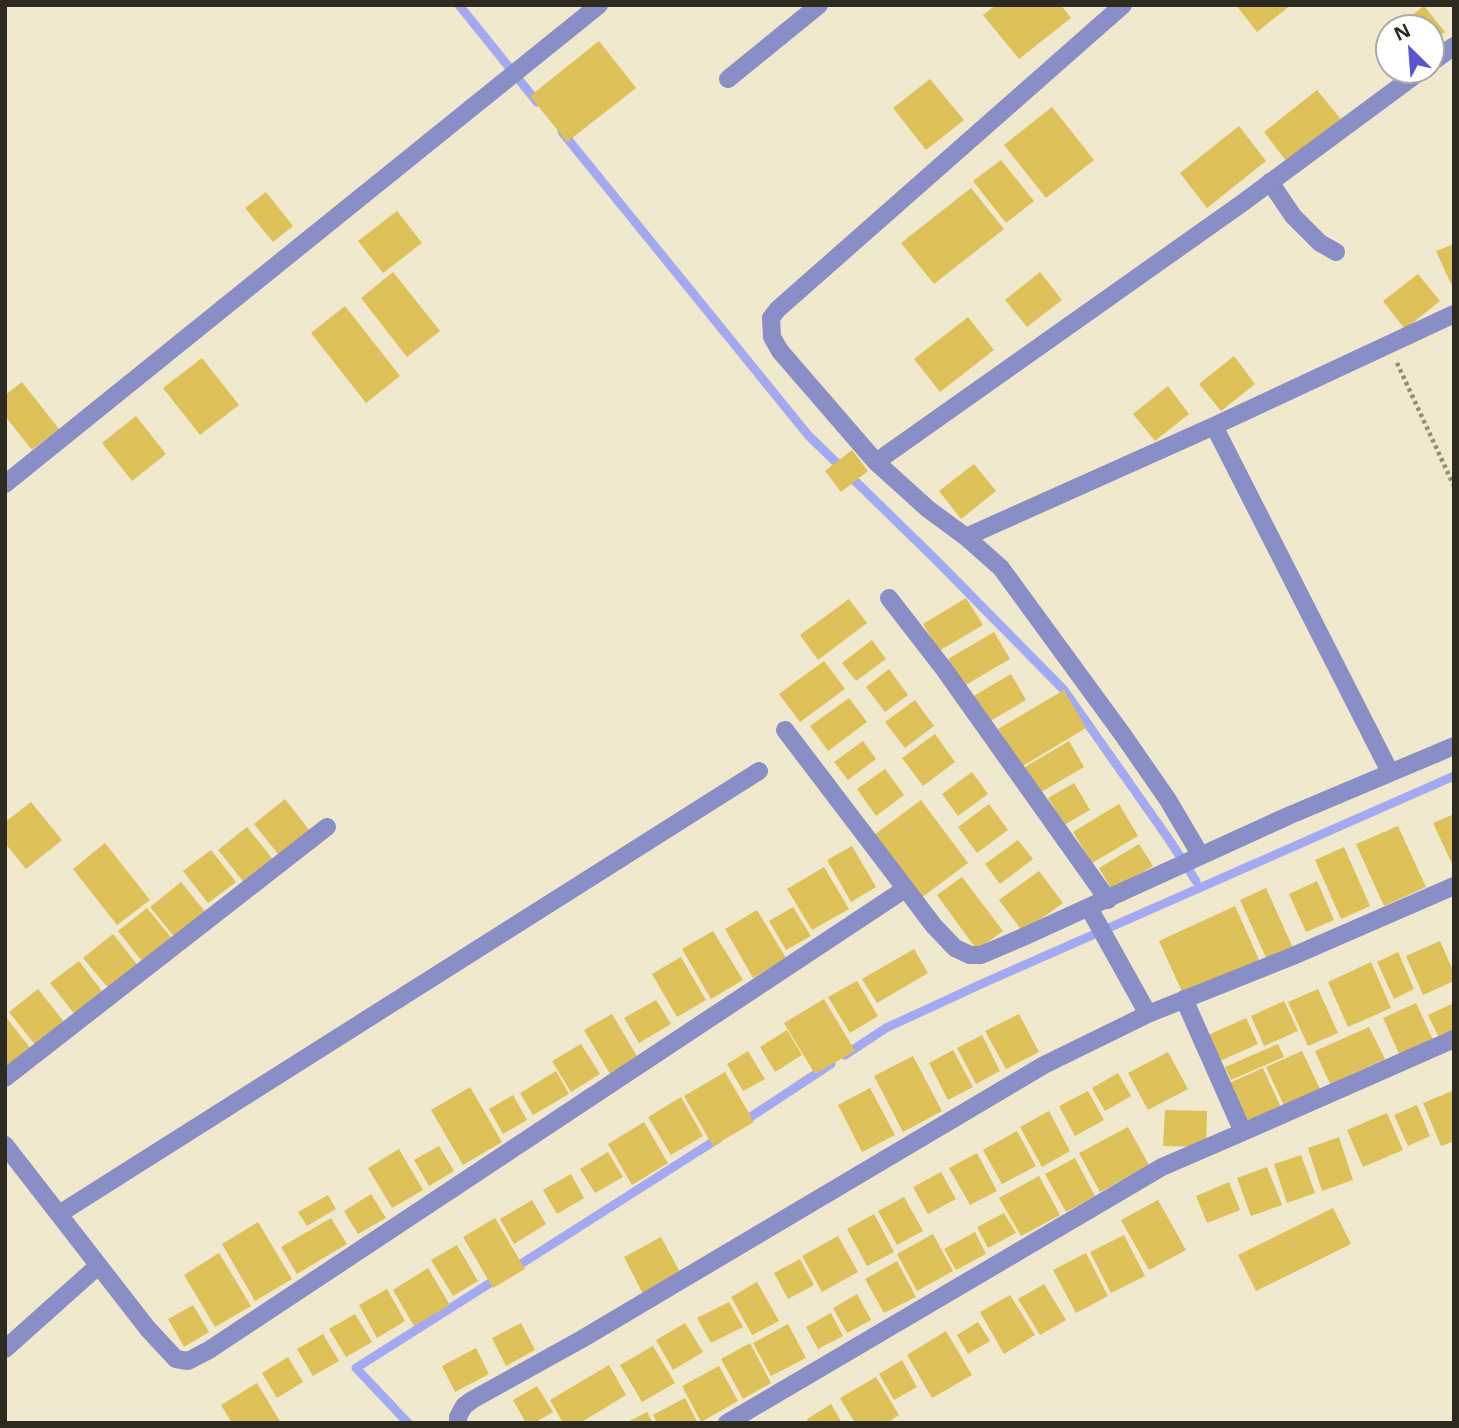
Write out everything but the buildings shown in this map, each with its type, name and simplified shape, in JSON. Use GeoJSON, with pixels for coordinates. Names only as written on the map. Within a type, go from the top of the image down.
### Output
{"type":"FeatureCollection","features":[{"type":"Feature","properties":{"kind":"street"},"geometry":{"type":"LineString","coordinates":[[5,484],[599,5]]}},
{"type":"Feature","properties":{"kind":"street"},"geometry":{"type":"LineString","coordinates":[[728,79],[819,5]]}},
{"type":"Feature","properties":{"kind":"street"},"geometry":{"type":"LineString","coordinates":[[1123,5],[778,309],[771,318],[772,337],[780,351],[876,463],[1001,568],[1168,800],[1202,856]]}},
{"type":"Feature","properties":{"kind":"street"},"geometry":{"type":"LineString","coordinates":[[876,463],[1403,84]]}},
{"type":"Feature","properties":{"kind":"street"},"geometry":{"type":"LineString","coordinates":[[1270,182],[1293,216],[1320,243],[1336,252]]}},
{"type":"Feature","properties":{"kind":"street"},"geometry":{"type":"LineString","coordinates":[[966,537],[1214,426],[1454,314]]}},
{"type":"Feature","properties":{"kind":"street"},"geometry":{"type":"LineString","coordinates":[[1214,426],[1390,772]]}},
{"type":"Feature","properties":{"kind":"street"},"geometry":{"type":"LineString","coordinates":[[889,598],[944,669],[1108,900]]}},
{"type":"Feature","properties":{"kind":"street"},"geometry":{"type":"LineString","coordinates":[[785,730],[934,926],[955,948],[970,955],[981,955],[1454,746]]}},
{"type":"Feature","properties":{"kind":"street"},"geometry":{"type":"LineString","coordinates":[[59,1214],[759,771]]}},
{"type":"Feature","properties":{"kind":"street"},"geometry":{"type":"LineString","coordinates":[[5,1078],[327,827]]}},
{"type":"Feature","properties":{"kind":"street"},"geometry":{"type":"LineString","coordinates":[[458,1423],[464,1406],[472,1400],[582,1339],[1044,1065],[1148,1014],[1315,947],[1454,886]]}},
{"type":"Feature","properties":{"kind":"street"},"geometry":{"type":"LineString","coordinates":[[5,1144],[98,1266],[169,1352],[184,1362],[194,1359],[905,889]]}},
{"type":"Feature","properties":{"kind":"street"},"geometry":{"type":"LineString","coordinates":[[1089,908],[1148,1014]]}},
{"type":"Feature","properties":{"kind":"street"},"geometry":{"type":"LineString","coordinates":[[1184,999],[1243,1132]]}},
{"type":"Feature","properties":{"kind":"street"},"geometry":{"type":"LineString","coordinates":[[727,1423],[1162,1167],[1454,1039]]}},
{"type":"Feature","properties":{"kind":"street"},"geometry":{"type":"LineString","coordinates":[[5,1349],[98,1266]]}},
{"type":"Feature","properties":{"kind":"path"},"geometry":{"type":"LineString","coordinates":[[1388,343],[1454,486]]}},
{"type":"Feature","properties":{"kind":"waterway"},"geometry":{"type":"LineString","coordinates":[[459,5],[537,102]]}},
{"type":"Feature","properties":{"kind":"waterway"},"geometry":{"type":"LineString","coordinates":[[562,132],[808,435],[1064,690],[1196,881]]}},
{"type":"Feature","properties":{"kind":"waterway"},"geometry":{"type":"LineString","coordinates":[[845,1055],[886,1028],[988,981],[1454,776]]}},
{"type":"Feature","properties":{"kind":"waterway"},"geometry":{"type":"LineString","coordinates":[[743,1122],[831,1064]]}},
{"type":"Feature","properties":{"kind":"waterway"},"geometry":{"type":"LineString","coordinates":[[513,1269],[719,1138]]}},
{"type":"Feature","properties":{"kind":"waterway"},"geometry":{"type":"LineString","coordinates":[[408,1423],[356,1368],[498,1278]]}}]}
